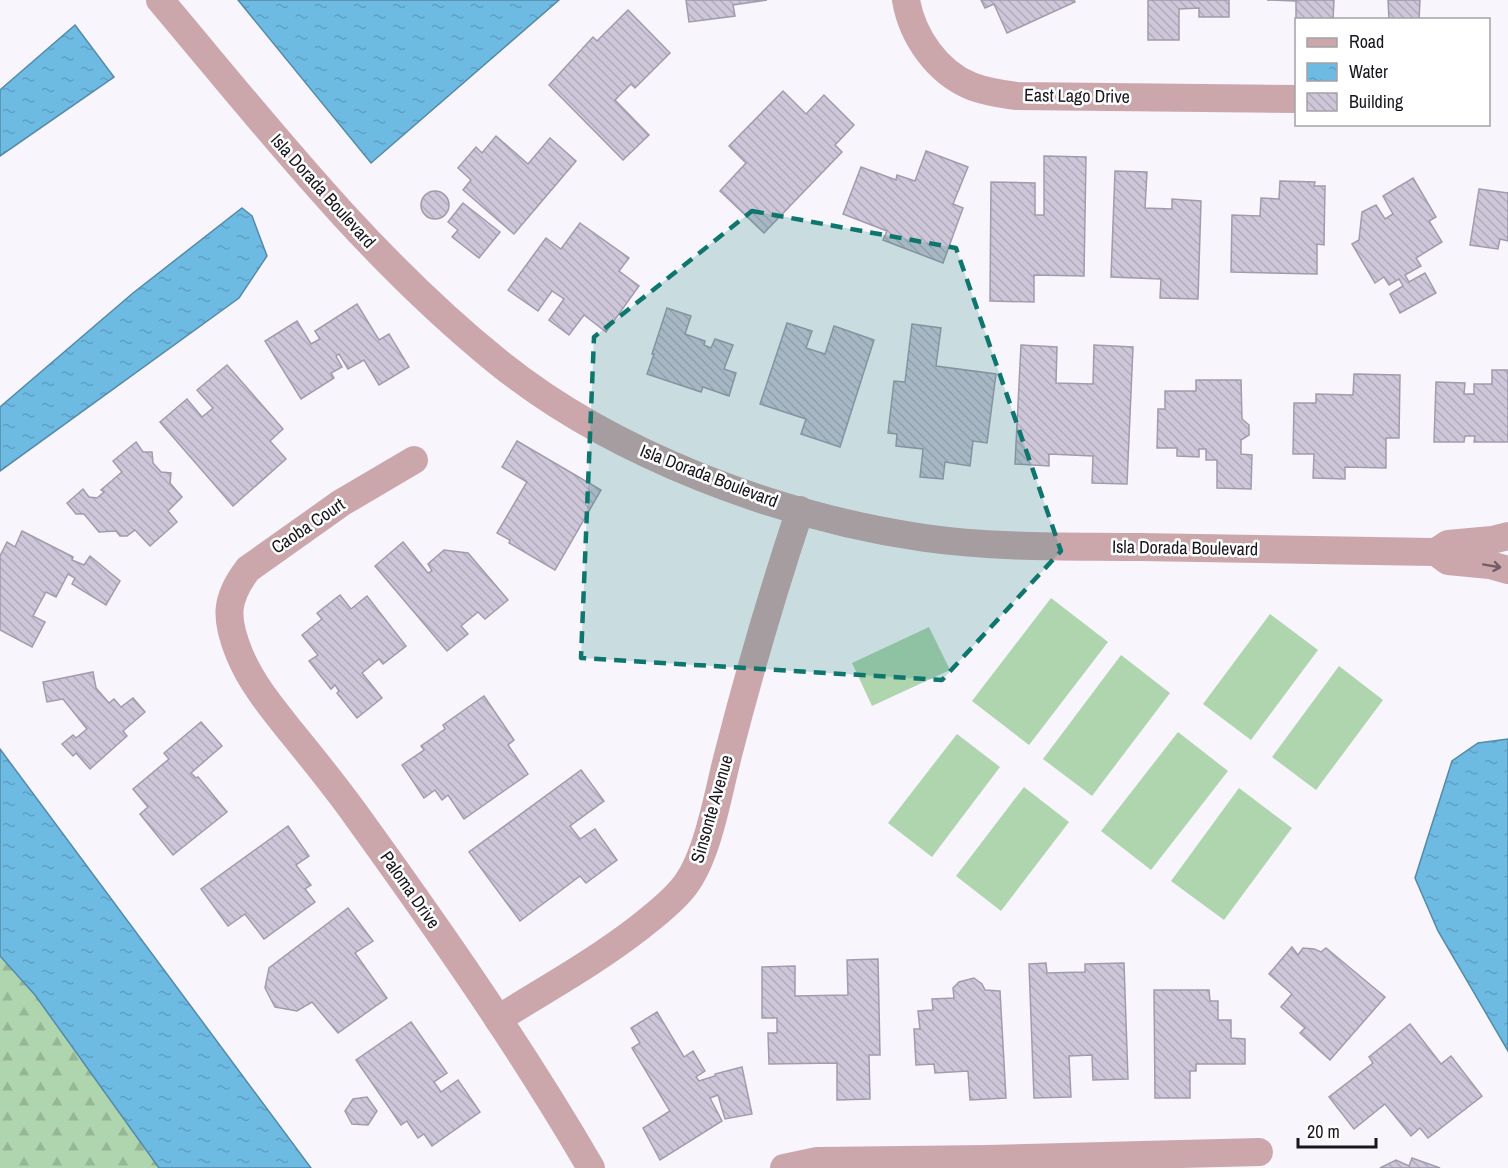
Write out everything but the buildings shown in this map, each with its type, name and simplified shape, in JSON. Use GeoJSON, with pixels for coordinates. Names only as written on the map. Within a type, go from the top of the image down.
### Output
{"type":"FeatureCollection","features":[{"type":"Feature","properties":{"kind":"street","name":"Isla Dorada Boulevard"},"geometry":{"type":"LineString","coordinates":[[160,0],[290,156],[379,254],[460,331],[541,393],[623,442],[703,477],[800,510],[856,525],[900,534],[994,544],[1436,552],[1448,544],[1492,540],[1508,536]]}},
{"type":"Feature","properties":{"kind":"street","name":"East Lago Drive"},"geometry":{"type":"LineString","coordinates":[[906,0],[912,23],[929,53],[942,67],[955,78],[993,93],[1041,96],[1295,99]]}},
{"type":"Feature","properties":{"kind":"street","name":"Caoba Court"},"geometry":{"type":"LineString","coordinates":[[229,615],[230,598],[237,583],[248,569],[341,503],[414,460]]}},
{"type":"Feature","properties":{"kind":"street","name":"Sinsonte Avenue"},"geometry":{"type":"LineString","coordinates":[[498,1019],[621,942],[669,904],[684,887],[706,839],[741,708],[800,510]]}},
{"type":"Feature","properties":{"kind":"street","name":"Isla Dorada Boulevard"},"geometry":{"type":"LineString","coordinates":[[1436,552],[1448,561],[1490,565],[1508,570]]}},
{"type":"Feature","properties":{"kind":"street","name":"Paloma Drive"},"geometry":{"type":"LineString","coordinates":[[229,615],[239,654],[259,690],[355,814],[498,1019],[591,1168]]}},
{"type":"Feature","properties":{"kind":"street"},"geometry":{"type":"LineString","coordinates":[[784,1168],[826,1160],[987,1159],[1259,1152]]}},
{"type":"Feature","properties":{"kind":"highlighted area"},"geometry":{"type":"Polygon","coordinates":[[[752,211],[956,248],[1061,551],[942,680],[581,658],[594,337],[752,211]]]}},
{"type":"Feature","properties":{"kind":"green space"},"geometry":{"type":"Polygon","coordinates":[[[1051,598],[1108,642],[1029,745],[972,701],[1051,598]]]}},
{"type":"Feature","properties":{"kind":"green space"},"geometry":{"type":"Polygon","coordinates":[[[1270,614],[1318,650],[1251,740],[1203,704],[1270,614]]]}},
{"type":"Feature","properties":{"kind":"green space"},"geometry":{"type":"Polygon","coordinates":[[[929,627],[950,670],[872,706],[852,663],[929,627]]]}},
{"type":"Feature","properties":{"kind":"green space"},"geometry":{"type":"Polygon","coordinates":[[[1121,655],[1170,693],[1092,796],[1043,759],[1121,655]]]}},
{"type":"Feature","properties":{"kind":"green space"},"geometry":{"type":"Polygon","coordinates":[[[1339,666],[1383,700],[1316,790],[1272,757],[1339,666]]]}},
{"type":"Feature","properties":{"kind":"green space"},"geometry":{"type":"Polygon","coordinates":[[[1178,732],[1228,771],[1151,870],[1101,831],[1178,732]]]}},
{"type":"Feature","properties":{"kind":"green space"},"geometry":{"type":"Polygon","coordinates":[[[957,734],[1000,767],[932,857],[888,823],[957,734]]]}},
{"type":"Feature","properties":{"kind":"green space"},"geometry":{"type":"Polygon","coordinates":[[[1024,787],[1069,822],[1001,911],[956,876],[1024,787]]]}},
{"type":"Feature","properties":{"kind":"green space"},"geometry":{"type":"Polygon","coordinates":[[[1239,788],[1292,828],[1224,920],[1171,881],[1239,788]]]}},
{"type":"Feature","properties":{"kind":"green space"},"geometry":{"type":"Polygon","coordinates":[[[0,956],[35,995],[159,1168],[0,1168],[0,956]]]}},
{"type":"Feature","properties":{"kind":"water"},"geometry":{"type":"Polygon","coordinates":[[[238,0],[559,0],[371,163],[238,0]]]}},
{"type":"Feature","properties":{"kind":"water"},"geometry":{"type":"Polygon","coordinates":[[[75,25],[114,77],[0,156],[0,90],[75,25]]]}},
{"type":"Feature","properties":{"kind":"water"},"geometry":{"type":"Polygon","coordinates":[[[242,208],[252,216],[267,256],[239,298],[0,471],[0,407],[133,293],[242,208]]]}},
{"type":"Feature","properties":{"kind":"water"},"geometry":{"type":"Polygon","coordinates":[[[1508,739],[1508,1051],[1438,931],[1415,878],[1452,761],[1478,743],[1508,739]]]}},
{"type":"Feature","properties":{"kind":"water"},"geometry":{"type":"Polygon","coordinates":[[[0,749],[311,1168],[159,1168],[35,995],[0,956],[0,749]]]}}]}
